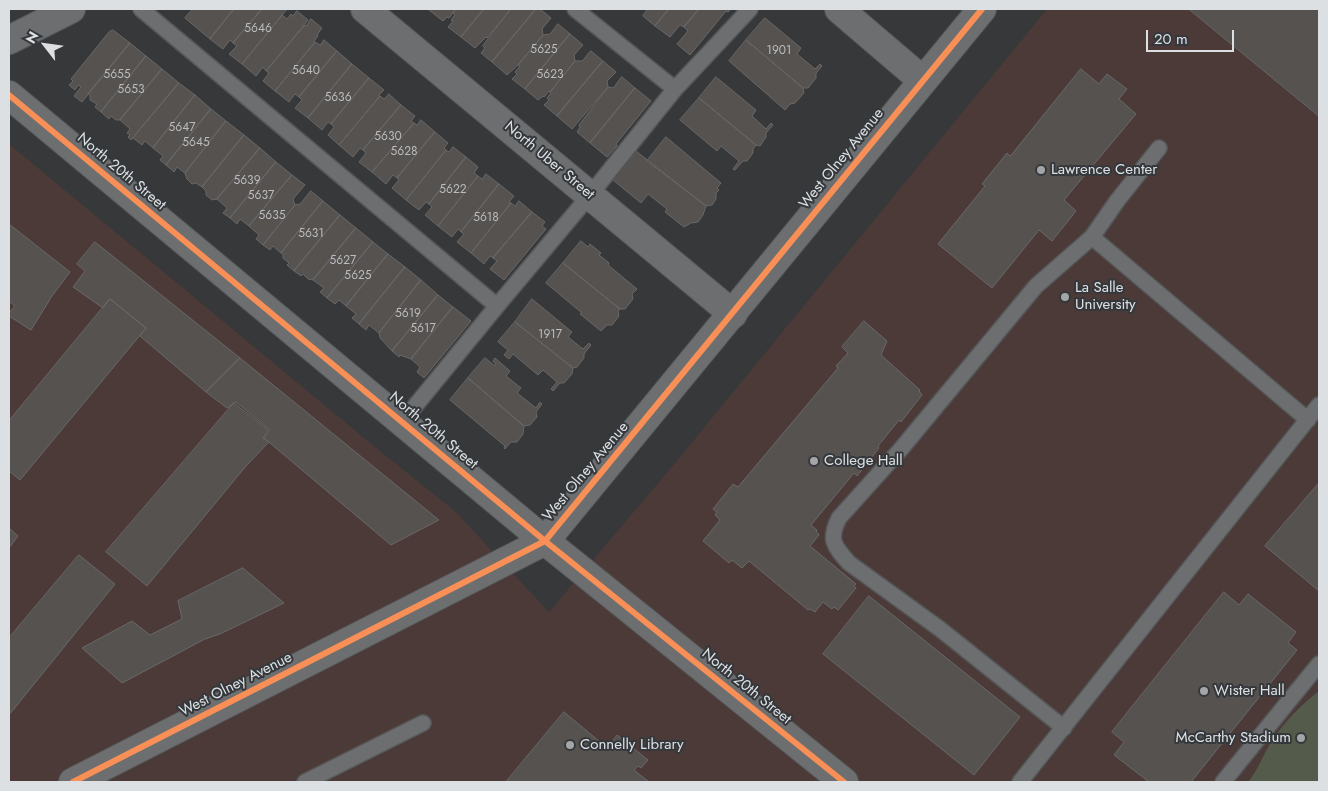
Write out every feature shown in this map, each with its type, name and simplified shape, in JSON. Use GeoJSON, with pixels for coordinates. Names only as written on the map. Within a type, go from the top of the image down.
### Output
{"type":"FeatureCollection","features":[{"type":"Feature","properties":{"kind":"street"},"geometry":{"type":"LineString","coordinates":[[9,40],[70,9]]}},
{"type":"Feature","properties":{"kind":"street","name":"North Uber Street"},"geometry":{"type":"LineString","coordinates":[[365,9],[733,314]]}},
{"type":"Feature","properties":{"kind":"street"},"geometry":{"type":"LineString","coordinates":[[838,9],[922,80]]}},
{"type":"Feature","properties":{"kind":"street","name":"West Olney Avenue"},"geometry":{"type":"LineString","coordinates":[[73,782],[545,540],[733,314],[922,80],[982,9]]}},
{"type":"Feature","properties":{"kind":"street","name":"North 20th Street"},"geometry":{"type":"LineString","coordinates":[[9,95],[545,540],[844,782]]}},
{"type":"Feature","properties":{"kind":"lane"},"geometry":{"type":"LineString","coordinates":[[141,9],[497,306]]}},
{"type":"Feature","properties":{"kind":"lane"},"geometry":{"type":"LineString","coordinates":[[576,9],[675,89]]}},
{"type":"Feature","properties":{"kind":"lane"},"geometry":{"type":"LineString","coordinates":[[402,422],[675,89],[750,9]]}},
{"type":"Feature","properties":{"kind":"lane"},"geometry":{"type":"LineString","coordinates":[[1064,728],[940,629],[849,563],[838,550],[832,530],[838,518],[901,449],[1036,286],[1092,237],[1117,201],[1160,148]]}},
{"type":"Feature","properties":{"kind":"lane"},"geometry":{"type":"LineString","coordinates":[[1092,237],[1308,420]]}},
{"type":"Feature","properties":{"kind":"lane"},"geometry":{"type":"LineString","coordinates":[[1020,782],[1319,405]]}},
{"type":"Feature","properties":{"kind":"lane"},"geometry":{"type":"LineString","coordinates":[[1223,782],[1319,664]]}},
{"type":"Feature","properties":{"kind":"lane"},"geometry":{"type":"LineString","coordinates":[[305,782],[423,722]]}},
{"type":"Feature","properties":{"kind":"shaded area","name":"La Salle University"},"geometry":{"type":"Polygon","coordinates":[[[1047,9],[1319,9],[1319,782],[9,782],[9,144],[456,512],[549,612],[675,463],[1047,9]]]}},
{"type":"Feature","properties":{"kind":"green space","name":"McCarthy Stadium"},"geometry":{"type":"Polygon","coordinates":[[[1319,691],[1319,782],[1248,782],[1281,728],[1299,708],[1319,691]]]}},
{"type":"Feature","properties":{"kind":"building"},"geometry":{"type":"Polygon","coordinates":[[[193,9],[234,9],[210,39],[185,18],[193,9]]]}},
{"type":"Feature","properties":{"kind":"building"},"geometry":{"type":"Polygon","coordinates":[[[234,9],[262,9],[233,43],[230,40],[223,49],[210,39],[234,9]]]}},
{"type":"Feature","properties":{"kind":"building"},"geometry":{"type":"Polygon","coordinates":[[[262,9],[287,9],[242,64],[229,54],[237,46],[233,43],[262,9]]]}},
{"type":"Feature","properties":{"kind":"building"},"geometry":{"type":"Polygon","coordinates":[[[430,9],[456,9],[449,18],[447,17],[443,21],[430,9]]]}},
{"type":"Feature","properties":{"kind":"building"},"geometry":{"type":"Polygon","coordinates":[[[456,9],[484,9],[461,37],[448,27],[453,21],[451,20],[455,15],[453,13],[456,9]]]}},
{"type":"Feature","properties":{"kind":"building"},"geometry":{"type":"Polygon","coordinates":[[[484,9],[511,9],[487,38],[475,48],[461,37],[484,9]]]}},
{"type":"Feature","properties":{"kind":"building"},"geometry":{"type":"Polygon","coordinates":[[[511,9],[536,9],[492,62],[481,53],[485,48],[483,46],[511,9]]]}},
{"type":"Feature","properties":{"kind":"building"},"geometry":{"type":"Polygon","coordinates":[[[536,9],[540,9],[551,18],[542,29],[543,35],[507,75],[492,62],[536,9]]]}},
{"type":"Feature","properties":{"kind":"building"},"geometry":{"type":"Polygon","coordinates":[[[648,9],[669,9],[655,26],[643,16],[648,9]]]}},
{"type":"Feature","properties":{"kind":"building"},"geometry":{"type":"Polygon","coordinates":[[[669,9],[699,9],[684,27],[680,25],[670,37],[655,26],[669,9]]]}},
{"type":"Feature","properties":{"kind":"building"},"geometry":{"type":"Polygon","coordinates":[[[699,9],[731,9],[728,12],[726,11],[690,55],[677,44],[688,31],[684,27],[699,9]]]}},
{"type":"Feature","properties":{"kind":"building"},"geometry":{"type":"Polygon","coordinates":[[[1189,9],[1319,9],[1319,116],[1189,9]]]}},
{"type":"Feature","properties":{"kind":"building"},"geometry":{"type":"Polygon","coordinates":[[[297,11],[308,20],[266,71],[263,67],[256,76],[242,64],[282,15],[287,19],[297,11]]]}},
{"type":"Feature","properties":{"kind":"building"},"geometry":{"type":"Polygon","coordinates":[[[765,18],[801,48],[797,54],[815,69],[820,64],[822,66],[808,88],[803,88],[746,40],[765,18]]]}},
{"type":"Feature","properties":{"kind":"building"},"geometry":{"type":"Polygon","coordinates":[[[311,19],[322,28],[315,42],[275,91],[263,81],[269,73],[266,71],[311,19]]]}},
{"type":"Feature","properties":{"kind":"building"},"geometry":{"type":"Polygon","coordinates":[[[558,24],[570,34],[525,89],[512,79],[517,74],[515,72],[520,66],[518,65],[543,35],[550,34],[558,24]]]}},
{"type":"Feature","properties":{"kind":"building"},"geometry":{"type":"Polygon","coordinates":[[[113,30],[130,43],[82,102],[74,96],[81,87],[78,85],[75,90],[69,85],[73,81],[71,79],[109,32],[113,30]]]}},
{"type":"Feature","properties":{"kind":"building"},"geometry":{"type":"Polygon","coordinates":[[[570,34],[583,45],[574,55],[575,61],[550,92],[538,100],[525,89],[570,34]]]}},
{"type":"Feature","properties":{"kind":"building"},"geometry":{"type":"Polygon","coordinates":[[[324,40],[337,51],[299,97],[295,94],[289,102],[275,91],[315,42],[320,45],[324,40]]]}},
{"type":"Feature","properties":{"kind":"building"},"geometry":{"type":"Polygon","coordinates":[[[746,40],[803,88],[804,93],[785,110],[729,61],[746,40]]]}},
{"type":"Feature","properties":{"kind":"building"},"geometry":{"type":"Polygon","coordinates":[[[130,43],[146,56],[101,112],[95,107],[97,104],[90,100],[90,95],[88,94],[130,43]]]}},
{"type":"Feature","properties":{"kind":"building"},"geometry":{"type":"Polygon","coordinates":[[[337,51],[352,64],[308,118],[295,108],[302,100],[299,97],[337,51]]]}},
{"type":"Feature","properties":{"kind":"building"},"geometry":{"type":"Polygon","coordinates":[[[591,51],[603,61],[557,116],[544,105],[549,100],[547,98],[550,92],[575,61],[582,61],[591,51]]]}},
{"type":"Feature","properties":{"kind":"building"},"geometry":{"type":"Polygon","coordinates":[[[146,56],[162,69],[120,120],[116,120],[111,116],[109,119],[101,112],[146,56]]]}},
{"type":"Feature","properties":{"kind":"building"},"geometry":{"type":"Polygon","coordinates":[[[603,61],[616,72],[607,81],[608,87],[572,129],[557,116],[603,61]]]}},
{"type":"Feature","properties":{"kind":"building"},"geometry":{"type":"Polygon","coordinates":[[[352,64],[369,78],[331,124],[328,122],[322,130],[308,118],[352,64]]]}},
{"type":"Feature","properties":{"kind":"building"},"geometry":{"type":"Polygon","coordinates":[[[162,69],[179,83],[131,140],[128,137],[130,135],[127,133],[130,129],[120,120],[162,69]]]}},
{"type":"Feature","properties":{"kind":"building","name":"Lawrence Center"},"geometry":{"type":"Polygon","coordinates":[[[1081,69],[1099,84],[1107,74],[1127,89],[1119,99],[1136,114],[1064,200],[1076,211],[1052,241],[1039,230],[992,288],[938,244],[985,186],[982,184],[1007,153],[1010,156],[1081,69]]]}},
{"type":"Feature","properties":{"kind":"building"},"geometry":{"type":"Polygon","coordinates":[[[622,77],[635,88],[590,143],[577,132],[580,127],[579,125],[608,87],[613,88],[622,77]]]}},
{"type":"Feature","properties":{"kind":"building"},"geometry":{"type":"Polygon","coordinates":[[[716,77],[756,110],[752,116],[766,129],[771,123],[773,125],[766,133],[766,137],[760,146],[756,145],[699,98],[716,77]]]}},
{"type":"Feature","properties":{"kind":"building"},"geometry":{"type":"Polygon","coordinates":[[[369,78],[384,90],[339,145],[328,135],[334,127],[331,124],[369,78]]]}},
{"type":"Feature","properties":{"kind":"building"},"geometry":{"type":"Polygon","coordinates":[[[179,83],[195,95],[153,148],[145,141],[142,145],[133,138],[179,83]]]}},
{"type":"Feature","properties":{"kind":"building"},"geometry":{"type":"Polygon","coordinates":[[[635,88],[651,101],[607,157],[590,143],[635,88]]]}},
{"type":"Feature","properties":{"kind":"building"},"geometry":{"type":"Polygon","coordinates":[[[389,94],[401,105],[363,150],[360,148],[353,157],[339,145],[380,96],[384,99],[389,94]]]}},
{"type":"Feature","properties":{"kind":"building"},"geometry":{"type":"Polygon","coordinates":[[[195,95],[211,109],[166,165],[160,160],[163,156],[153,148],[195,95]]]}},
{"type":"Feature","properties":{"kind":"building"},"geometry":{"type":"Polygon","coordinates":[[[699,98],[756,145],[747,161],[743,161],[735,170],[733,169],[739,161],[721,146],[717,151],[680,120],[699,98]]]}},
{"type":"Feature","properties":{"kind":"building"},"geometry":{"type":"Polygon","coordinates":[[[401,105],[415,116],[411,121],[414,123],[372,172],[359,162],[366,153],[363,150],[401,105]]]}},
{"type":"Feature","properties":{"kind":"building"},"geometry":{"type":"Polygon","coordinates":[[[211,109],[226,121],[185,173],[177,167],[174,172],[166,165],[211,109]]]}},
{"type":"Feature","properties":{"kind":"building"},"geometry":{"type":"Polygon","coordinates":[[[421,120],[435,132],[397,178],[393,175],[386,184],[372,172],[414,123],[417,125],[421,120]]]}},
{"type":"Feature","properties":{"kind":"building"},"geometry":{"type":"Polygon","coordinates":[[[226,121],[244,135],[202,187],[196,183],[192,184],[187,179],[185,173],[226,121]]]}},
{"type":"Feature","properties":{"kind":"building"},"geometry":{"type":"Polygon","coordinates":[[[435,132],[448,143],[444,148],[446,150],[406,200],[392,188],[399,180],[397,178],[435,132]]]}},
{"type":"Feature","properties":{"kind":"building"},"geometry":{"type":"Polygon","coordinates":[[[244,135],[260,148],[217,199],[212,200],[206,195],[206,191],[202,187],[244,135]]]}},
{"type":"Feature","properties":{"kind":"building"},"geometry":{"type":"Polygon","coordinates":[[[666,137],[721,183],[717,188],[719,190],[712,205],[706,206],[647,161],[666,137]]]}},
{"type":"Feature","properties":{"kind":"building"},"geometry":{"type":"Polygon","coordinates":[[[453,147],[466,157],[429,204],[426,202],[419,210],[406,200],[446,150],[449,152],[453,147]]]}},
{"type":"Feature","properties":{"kind":"building"},"geometry":{"type":"Polygon","coordinates":[[[260,148],[276,162],[230,218],[223,213],[227,208],[217,199],[260,148]]]}},
{"type":"Feature","properties":{"kind":"building"},"geometry":{"type":"Polygon","coordinates":[[[636,151],[706,206],[698,222],[684,227],[665,212],[667,209],[648,194],[641,203],[613,180],[636,151]]]}},
{"type":"Feature","properties":{"kind":"building"},"geometry":{"type":"Polygon","coordinates":[[[466,157],[478,167],[474,173],[478,176],[438,226],[425,215],[432,207],[429,204],[466,157]]]}},
{"type":"Feature","properties":{"kind":"building"},"geometry":{"type":"Polygon","coordinates":[[[276,162],[292,175],[249,226],[240,219],[237,224],[230,218],[276,162]]]}},
{"type":"Feature","properties":{"kind":"building"},"geometry":{"type":"Polygon","coordinates":[[[486,174],[499,184],[461,232],[458,229],[452,237],[438,226],[478,176],[482,179],[486,174]]]}},
{"type":"Feature","properties":{"kind":"building"},"geometry":{"type":"Polygon","coordinates":[[[292,175],[305,185],[293,199],[295,205],[263,245],[256,239],[259,235],[249,226],[292,175]]]}},
{"type":"Feature","properties":{"kind":"building"},"geometry":{"type":"Polygon","coordinates":[[[499,184],[514,196],[509,202],[511,203],[471,253],[457,242],[464,234],[461,232],[499,184]]]}},
{"type":"Feature","properties":{"kind":"building"},"geometry":{"type":"Polygon","coordinates":[[[311,191],[323,201],[281,253],[273,246],[270,250],[263,245],[295,205],[300,204],[311,191]]]}},
{"type":"Feature","properties":{"kind":"building"},"geometry":{"type":"Polygon","coordinates":[[[323,201],[340,215],[294,271],[287,265],[289,263],[283,258],[281,253],[323,201]]]}},
{"type":"Feature","properties":{"kind":"building"},"geometry":{"type":"Polygon","coordinates":[[[519,201],[532,212],[493,258],[490,256],[484,264],[471,253],[511,203],[515,206],[519,201]]]}},
{"type":"Feature","properties":{"kind":"building"},"geometry":{"type":"Polygon","coordinates":[[[532,212],[545,222],[542,226],[546,229],[504,280],[490,269],[497,261],[493,258],[532,212]]]}},
{"type":"Feature","properties":{"kind":"building"},"geometry":{"type":"Polygon","coordinates":[[[340,215],[356,228],[313,280],[308,279],[303,274],[301,276],[294,271],[340,215]]]}},
{"type":"Feature","properties":{"kind":"building"},"geometry":{"type":"Polygon","coordinates":[[[9,224],[70,272],[52,296],[31,330],[9,316],[9,313],[15,306],[9,301],[9,224]]]}},
{"type":"Feature","properties":{"kind":"building"},"geometry":{"type":"Polygon","coordinates":[[[356,228],[373,242],[327,298],[320,292],[324,288],[313,280],[356,228]]]}},
{"type":"Feature","properties":{"kind":"building"},"geometry":{"type":"Polygon","coordinates":[[[581,241],[588,247],[590,244],[601,253],[599,255],[609,263],[608,265],[637,289],[632,294],[633,299],[625,309],[620,309],[563,263],[581,241]]]}},
{"type":"Feature","properties":{"kind":"building"},"geometry":{"type":"Polygon","coordinates":[[[95,242],[240,358],[206,392],[140,336],[146,328],[110,299],[103,308],[73,287],[85,271],[77,264],[95,242]]]}},
{"type":"Feature","properties":{"kind":"building"},"geometry":{"type":"Polygon","coordinates":[[[373,242],[388,254],[346,306],[339,300],[335,304],[327,298],[373,242]]]}},
{"type":"Feature","properties":{"kind":"building"},"geometry":{"type":"Polygon","coordinates":[[[388,254],[405,267],[359,324],[352,318],[356,314],[346,306],[388,254]]]}},
{"type":"Feature","properties":{"kind":"building"},"geometry":{"type":"Polygon","coordinates":[[[563,263],[620,309],[618,311],[619,316],[612,325],[607,325],[601,331],[546,283],[563,263]]]}},
{"type":"Feature","properties":{"kind":"building"},"geometry":{"type":"Polygon","coordinates":[[[405,267],[421,280],[379,333],[369,325],[366,330],[359,324],[405,267]]]}},
{"type":"Feature","properties":{"kind":"building"},"geometry":{"type":"Polygon","coordinates":[[[421,280],[438,295],[392,351],[380,338],[379,333],[421,280]]]}},
{"type":"Feature","properties":{"kind":"building"},"geometry":{"type":"Polygon","coordinates":[[[438,295],[453,307],[411,359],[400,355],[399,357],[392,351],[438,295]]]}},
{"type":"Feature","properties":{"kind":"building"},"geometry":{"type":"Polygon","coordinates":[[[110,299],[146,328],[20,480],[9,471],[9,421],[110,299]]]}},
{"type":"Feature","properties":{"kind":"building"},"geometry":{"type":"Polygon","coordinates":[[[532,299],[572,332],[568,337],[583,349],[589,343],[591,345],[577,367],[573,368],[515,322],[532,299]]]}},
{"type":"Feature","properties":{"kind":"building"},"geometry":{"type":"Polygon","coordinates":[[[453,307],[471,321],[424,378],[417,372],[420,367],[411,359],[453,307]]]}},
{"type":"Feature","properties":{"kind":"building","name":"College Hall"},"geometry":{"type":"Polygon","coordinates":[[[864,321],[887,341],[881,355],[920,390],[922,395],[901,422],[899,420],[878,446],[879,448],[857,476],[854,473],[811,525],[817,530],[819,535],[810,546],[856,584],[854,586],[856,588],[838,610],[834,607],[832,609],[823,602],[815,612],[810,609],[808,610],[749,561],[742,568],[732,560],[729,563],[703,541],[720,520],[715,515],[717,512],[713,509],[733,484],[738,487],[838,368],[836,366],[848,353],[842,347],[864,321]]]}},
{"type":"Feature","properties":{"kind":"building"},"geometry":{"type":"Polygon","coordinates":[[[515,322],[573,368],[572,374],[553,391],[551,389],[557,382],[543,370],[538,375],[513,354],[509,359],[504,355],[508,350],[498,342],[515,322]]]}},
{"type":"Feature","properties":{"kind":"building"},"geometry":{"type":"Polygon","coordinates":[[[240,358],[439,520],[391,545],[264,438],[270,430],[236,402],[227,408],[206,392],[240,358]]]}},
{"type":"Feature","properties":{"kind":"building"},"geometry":{"type":"Polygon","coordinates":[[[485,358],[495,366],[496,364],[493,361],[495,358],[510,371],[506,376],[521,388],[517,393],[536,408],[540,402],[542,404],[536,412],[537,417],[530,425],[524,426],[468,378],[485,358]]]}},
{"type":"Feature","properties":{"kind":"building"},"geometry":{"type":"Polygon","coordinates":[[[468,378],[524,426],[523,434],[517,442],[511,442],[505,449],[505,446],[450,400],[468,378]]]}},
{"type":"Feature","properties":{"kind":"building"},"geometry":{"type":"Polygon","coordinates":[[[234,403],[268,430],[263,438],[269,442],[246,466],[147,586],[106,552],[234,403]]]}},
{"type":"Feature","properties":{"kind":"building"},"geometry":{"type":"Polygon","coordinates":[[[1319,483],[1319,591],[1265,546],[1319,483]]]}},
{"type":"Feature","properties":{"kind":"building"},"geometry":{"type":"Polygon","coordinates":[[[9,528],[18,536],[9,548],[9,528]]]}},
{"type":"Feature","properties":{"kind":"building"},"geometry":{"type":"Polygon","coordinates":[[[79,555],[115,584],[9,715],[9,638],[79,555]]]}},
{"type":"Feature","properties":{"kind":"building"},"geometry":{"type":"Polygon","coordinates":[[[243,568],[284,603],[220,634],[205,639],[122,683],[82,648],[132,621],[150,635],[182,619],[178,601],[243,568]]]}},
{"type":"Feature","properties":{"kind":"building","name":"Wister Hall"},"geometry":{"type":"Polygon","coordinates":[[[1224,592],[1239,605],[1248,594],[1296,632],[1288,643],[1297,650],[1191,782],[1149,782],[1114,755],[1124,742],[1112,732],[1224,592]]]}},
{"type":"Feature","properties":{"kind":"building"},"geometry":{"type":"Polygon","coordinates":[[[869,596],[1020,717],[974,775],[823,654],[869,596]]]}},
{"type":"Feature","properties":{"kind":"building","name":"Connelly Library"},"geometry":{"type":"Polygon","coordinates":[[[564,712],[611,751],[615,747],[611,743],[617,735],[648,760],[641,768],[638,766],[634,770],[649,782],[506,782],[564,712]]]}},
{"type":"Feature","properties":{"kind":"cycle path"},"geometry":{"type":"LineString","coordinates":[[73,782],[545,541],[982,9]]}},
{"type":"Feature","properties":{"kind":"cycle path"},"geometry":{"type":"LineString","coordinates":[[9,95],[545,541],[844,782]]}},
{"type":"Feature","properties":{"kind":"place","name":"Lawrence Center"},"geometry":{"type":"Point","coordinates":[1041,170]}},
{"type":"Feature","properties":{"kind":"place","name":"La Salle University"},"geometry":{"type":"Point","coordinates":[1065,297]}},
{"type":"Feature","properties":{"kind":"place","name":"College Hall"},"geometry":{"type":"Point","coordinates":[814,461]}},
{"type":"Feature","properties":{"kind":"place","name":"Wister Hall"},"geometry":{"type":"Point","coordinates":[1204,691]}},
{"type":"Feature","properties":{"kind":"place","name":"McCarthy Stadium"},"geometry":{"type":"Point","coordinates":[1301,738]}},
{"type":"Feature","properties":{"kind":"place","name":"Connelly Library"},"geometry":{"type":"Point","coordinates":[570,745]}}]}
